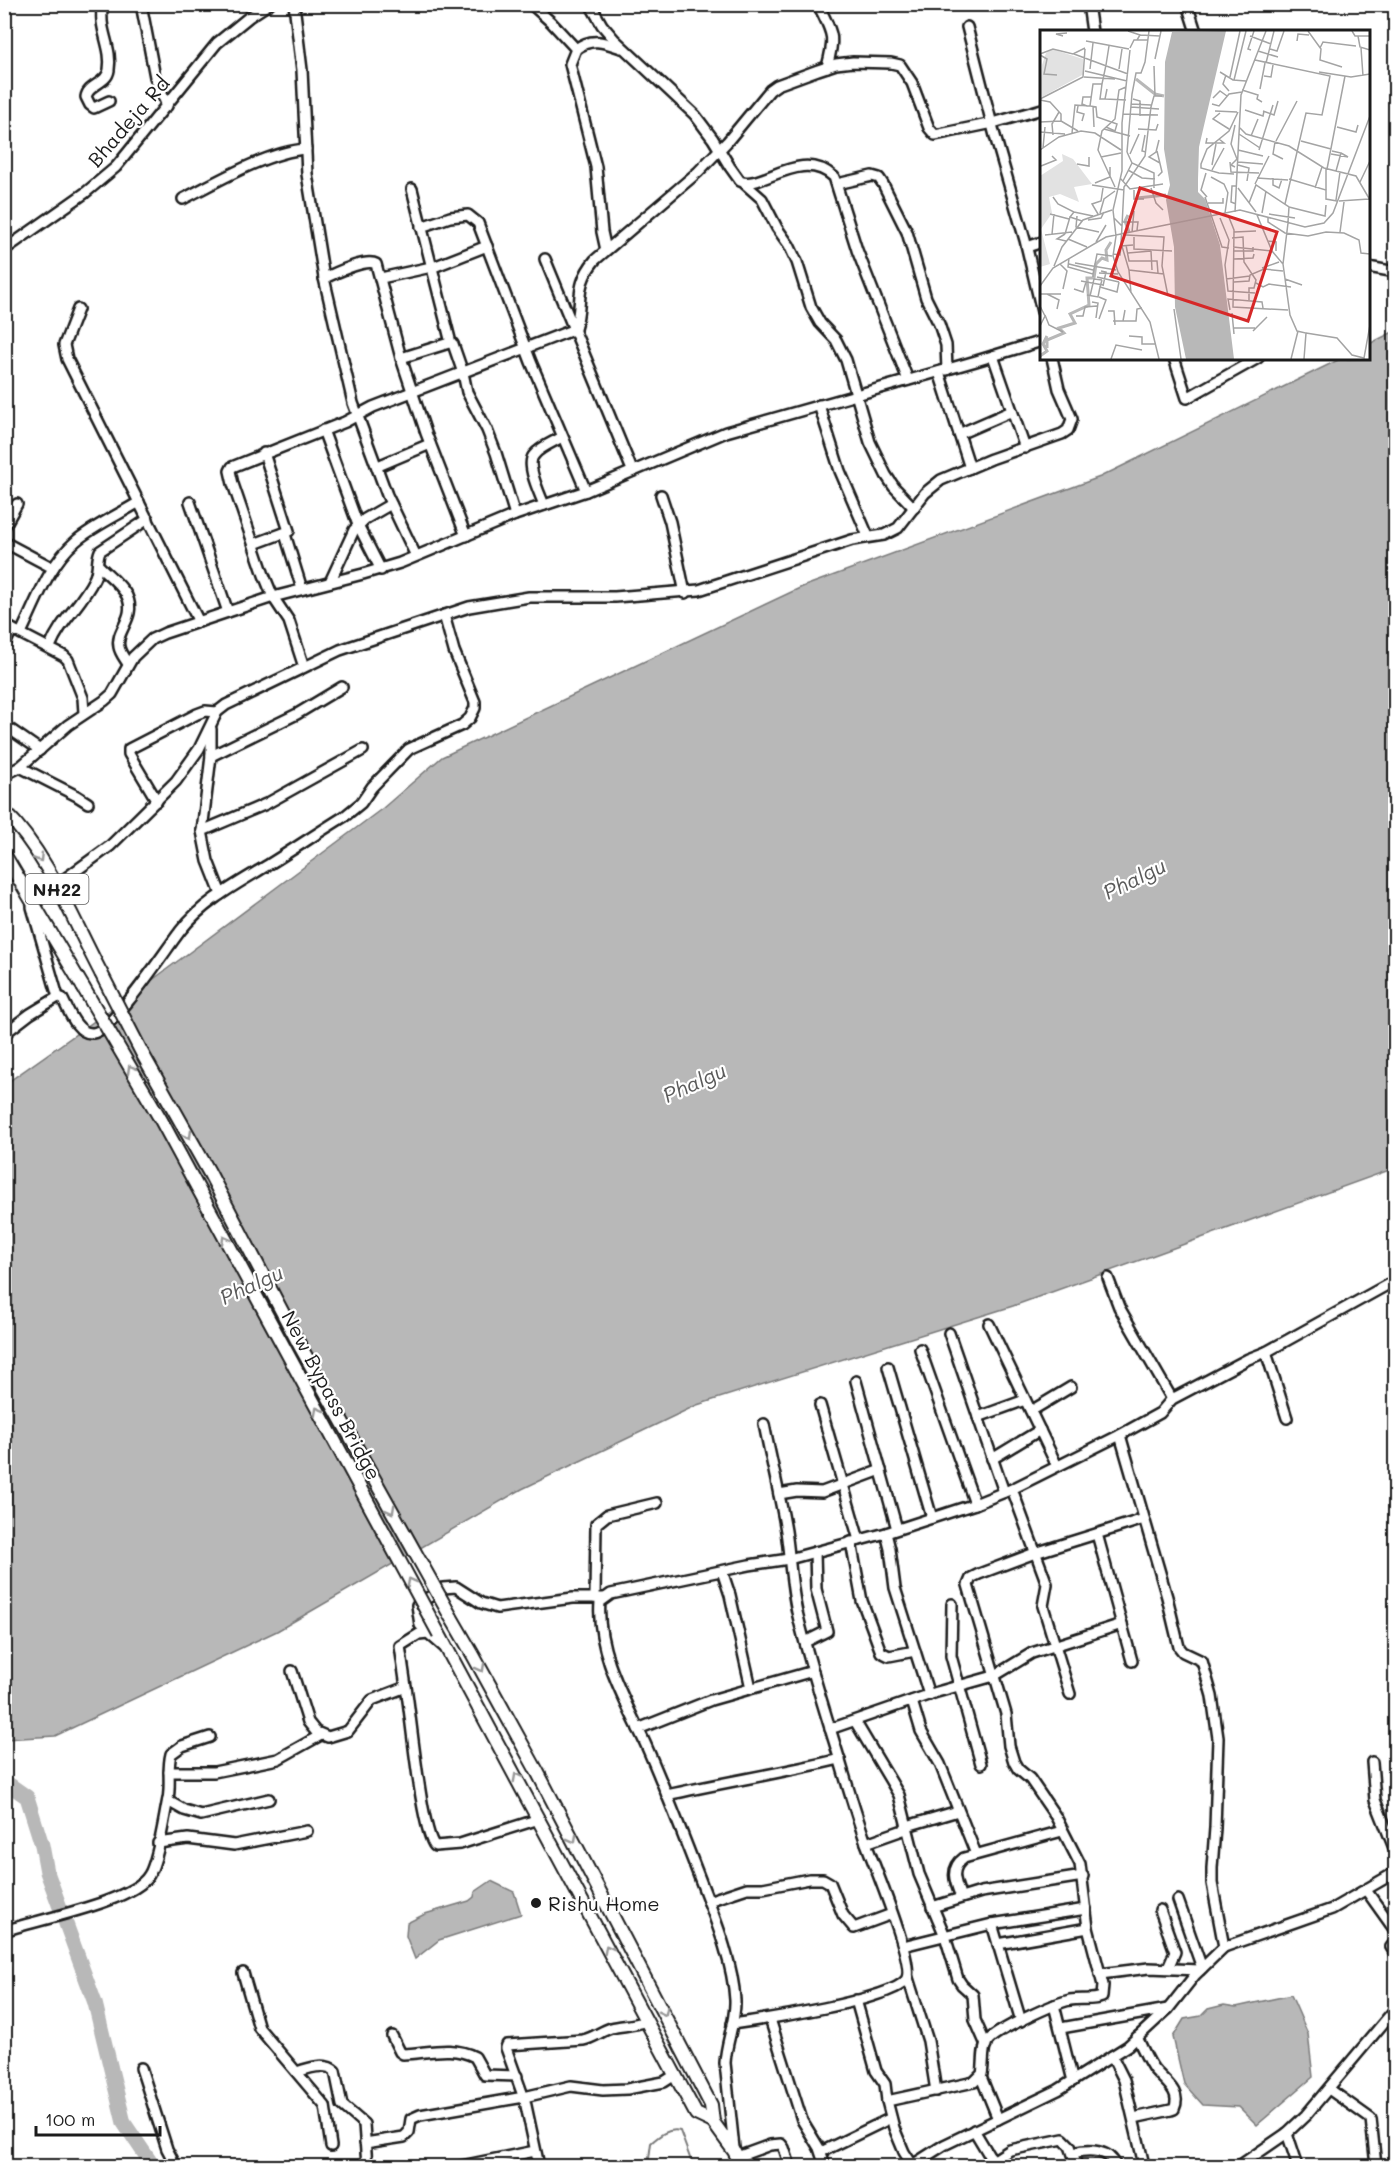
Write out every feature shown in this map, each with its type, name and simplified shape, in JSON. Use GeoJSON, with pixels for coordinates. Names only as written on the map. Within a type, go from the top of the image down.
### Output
{"type":"FeatureCollection","features":[{"type":"Feature","properties":{"kind":"main road","name":"NH22"},"geometry":{"type":"LineString","coordinates":[[4,811],[28,841],[55,886]]}},
{"type":"Feature","properties":{"kind":"main road","name":"NH22"},"geometry":{"type":"LineString","coordinates":[[4,854],[29,897]]}},
{"type":"Feature","properties":{"kind":"main road","name":"New Bypass Bridge"},"geometry":{"type":"LineString","coordinates":[[55,886],[305,1355],[499,1701],[711,2105],[713,2122]]}},
{"type":"Feature","properties":{"kind":"main road","name":"New Bypass Bridge"},"geometry":{"type":"LineString","coordinates":[[29,897],[160,1120],[434,1634],[448,1651],[696,2114],[713,2122]]}},
{"type":"Feature","properties":{"kind":"main road"},"geometry":{"type":"LineString","coordinates":[[713,2122],[738,2158]]}},
{"type":"Feature","properties":{"kind":"street"},"geometry":{"type":"LineString","coordinates":[[103,4],[101,25],[110,68],[104,80],[89,90],[86,97],[94,108],[108,101]]}},
{"type":"Feature","properties":{"kind":"street"},"geometry":{"type":"LineString","coordinates":[[141,4],[155,77],[167,106]]}},
{"type":"Feature","properties":{"kind":"street","name":"Bhadeja Rd"},"geometry":{"type":"LineString","coordinates":[[4,250],[78,199],[110,173],[223,38],[269,4]]}},
{"type":"Feature","properties":{"kind":"street"},"geometry":{"type":"LineString","coordinates":[[294,4],[302,70],[311,201],[324,278],[348,383],[358,416],[392,504],[416,556]]}},
{"type":"Feature","properties":{"kind":"street"},"geometry":{"type":"LineString","coordinates":[[531,4],[576,49]]}},
{"type":"Feature","properties":{"kind":"street"},"geometry":{"type":"LineString","coordinates":[[590,4],[602,26],[695,115],[736,177],[762,199],[797,262],[811,307],[820,323],[841,348],[870,442],[886,476],[894,488],[914,508]]}},
{"type":"Feature","properties":{"kind":"street"},"geometry":{"type":"LineString","coordinates":[[818,4],[834,41],[827,67]]}},
{"type":"Feature","properties":{"kind":"street"},"geometry":{"type":"LineString","coordinates":[[1088,4],[1092,30]]}},
{"type":"Feature","properties":{"kind":"street"},"geometry":{"type":"LineString","coordinates":[[1187,4],[1195,30]]}},
{"type":"Feature","properties":{"kind":"street"},"geometry":{"type":"LineString","coordinates":[[968,27],[1027,247],[1040,307]]}},
{"type":"Feature","properties":{"kind":"street"},"geometry":{"type":"LineString","coordinates":[[606,250],[602,232],[596,167],[571,69],[571,59],[576,49],[588,42],[595,41],[624,49]]}},
{"type":"Feature","properties":{"kind":"street"},"geometry":{"type":"LineString","coordinates":[[304,667],[289,621],[273,597],[233,484],[230,471],[238,464],[358,416],[373,407],[575,329],[579,317],[579,295],[583,279],[595,260],[698,172],[720,150],[770,90],[777,85],[827,67],[853,62],[900,65],[912,83],[929,128],[935,135],[993,123],[1040,109]]}},
{"type":"Feature","properties":{"kind":"street"},"geometry":{"type":"LineString","coordinates":[[183,198],[273,157],[306,149]]}},
{"type":"Feature","properties":{"kind":"street"},"geometry":{"type":"LineString","coordinates":[[745,184],[786,168],[803,167],[827,172],[834,177],[857,250],[908,380]]}},
{"type":"Feature","properties":{"kind":"street"},"geometry":{"type":"LineString","coordinates":[[837,184],[872,176],[879,178],[907,232],[926,298],[946,345],[943,371],[970,468]]}},
{"type":"Feature","properties":{"kind":"street"},"geometry":{"type":"LineString","coordinates":[[411,189],[430,267],[467,392],[496,453],[514,515]]}},
{"type":"Feature","properties":{"kind":"street"},"geometry":{"type":"LineString","coordinates":[[421,227],[450,217],[468,215],[477,223],[526,349],[586,491]]}},
{"type":"Feature","properties":{"kind":"street"},"geometry":{"type":"LineString","coordinates":[[1027,247],[1040,242]]}},
{"type":"Feature","properties":{"kind":"street"},"geometry":{"type":"LineString","coordinates":[[381,278],[430,267],[487,246]]}},
{"type":"Feature","properties":{"kind":"street"},"geometry":{"type":"LineString","coordinates":[[545,258],[632,470]]}},
{"type":"Feature","properties":{"kind":"street"},"geometry":{"type":"LineString","coordinates":[[324,278],[372,262],[376,264],[412,392],[466,536]]}},
{"type":"Feature","properties":{"kind":"street"},"geometry":{"type":"LineString","coordinates":[[1370,267],[1395,272]]}},
{"type":"Feature","properties":{"kind":"street"},"geometry":{"type":"LineString","coordinates":[[78,309],[64,345],[65,354],[200,621]]}},
{"type":"Feature","properties":{"kind":"street"},"geometry":{"type":"LineString","coordinates":[[4,776],[20,767],[68,725],[112,694],[128,664],[152,639],[273,597],[381,570],[514,515],[586,491],[726,432],[943,371],[1040,340]]}},
{"type":"Feature","properties":{"kind":"street"},"geometry":{"type":"LineString","coordinates":[[401,358],[452,343]]}},
{"type":"Feature","properties":{"kind":"street"},"geometry":{"type":"LineString","coordinates":[[993,356],[1024,448]]}},
{"type":"Feature","properties":{"kind":"street"},"geometry":{"type":"LineString","coordinates":[[55,886],[110,846],[176,781],[195,756],[214,716],[226,705],[358,643],[481,604],[539,596],[595,598],[684,593],[711,587],[868,536],[891,533],[898,528],[934,484],[970,468],[1062,434],[1070,425],[1070,411],[1059,389],[1052,360]]}},
{"type":"Feature","properties":{"kind":"street"},"geometry":{"type":"LineString","coordinates":[[1175,360],[1187,398],[1254,360]]}},
{"type":"Feature","properties":{"kind":"street"},"geometry":{"type":"LineString","coordinates":[[819,405],[837,462],[868,536]]}},
{"type":"Feature","properties":{"kind":"street"},"geometry":{"type":"LineString","coordinates":[[959,434],[1012,411]]}},
{"type":"Feature","properties":{"kind":"street"},"geometry":{"type":"LineString","coordinates":[[323,430],[358,525],[381,570]]}},
{"type":"Feature","properties":{"kind":"street"},"geometry":{"type":"LineString","coordinates":[[544,505],[531,469],[531,458],[562,437]]}},
{"type":"Feature","properties":{"kind":"street"},"geometry":{"type":"LineString","coordinates":[[378,466],[430,444]]}},
{"type":"Feature","properties":{"kind":"street"},"geometry":{"type":"LineString","coordinates":[[254,544],[289,531],[264,453]]}},
{"type":"Feature","properties":{"kind":"street"},"geometry":{"type":"LineString","coordinates":[[661,495],[670,522],[684,593]]}},
{"type":"Feature","properties":{"kind":"street"},"geometry":{"type":"LineString","coordinates":[[4,647],[12,629],[53,568],[77,540],[139,502]]}},
{"type":"Feature","properties":{"kind":"street"},"geometry":{"type":"LineString","coordinates":[[190,502],[228,612]]}},
{"type":"Feature","properties":{"kind":"street"},"geometry":{"type":"LineString","coordinates":[[4,527],[17,504]]}},
{"type":"Feature","properties":{"kind":"street"},"geometry":{"type":"LineString","coordinates":[[330,582],[358,525],[392,504]]}},
{"type":"Feature","properties":{"kind":"street"},"geometry":{"type":"LineString","coordinates":[[50,647],[57,630],[94,579],[100,551],[148,519]]}},
{"type":"Feature","properties":{"kind":"street"},"geometry":{"type":"LineString","coordinates":[[285,534],[302,589]]}},
{"type":"Feature","properties":{"kind":"street"},"geometry":{"type":"LineString","coordinates":[[4,542],[53,568]]}},
{"type":"Feature","properties":{"kind":"street"},"geometry":{"type":"LineString","coordinates":[[98,565],[123,590],[129,601],[128,622],[119,642],[119,647],[128,664]]}},
{"type":"Feature","properties":{"kind":"street"},"geometry":{"type":"LineString","coordinates":[[29,897],[58,997],[62,998],[79,1027],[84,1031],[94,1033],[104,1029],[143,982],[183,927],[221,894],[345,816],[361,803],[372,787],[409,749],[462,725],[470,718],[474,713],[475,702],[454,651],[444,615]]}},
{"type":"Feature","properties":{"kind":"street"},"geometry":{"type":"LineString","coordinates":[[12,629],[50,647],[68,660],[82,698],[84,713]]}},
{"type":"Feature","properties":{"kind":"street"},"geometry":{"type":"LineString","coordinates":[[211,756],[308,709],[342,687]]}},
{"type":"Feature","properties":{"kind":"street"},"geometry":{"type":"LineString","coordinates":[[157,801],[129,754],[129,749],[197,714],[205,711],[214,716]]}},
{"type":"Feature","properties":{"kind":"street"},"geometry":{"type":"LineString","coordinates":[[214,716],[202,831],[208,861],[221,894]]}},
{"type":"Feature","properties":{"kind":"street"},"geometry":{"type":"LineString","coordinates":[[4,725],[40,750]]}},
{"type":"Feature","properties":{"kind":"street"},"geometry":{"type":"LineString","coordinates":[[202,831],[266,804],[363,750]]}},
{"type":"Feature","properties":{"kind":"street"},"geometry":{"type":"LineString","coordinates":[[20,767],[88,803]]}},
{"type":"Feature","properties":{"kind":"street"},"geometry":{"type":"LineString","coordinates":[[4,1034],[30,1014],[58,997]]}},
{"type":"Feature","properties":{"kind":"street"},"geometry":{"type":"LineString","coordinates":[[1108,1278],[1123,1315],[1172,1399]]}},
{"type":"Feature","properties":{"kind":"street"},"geometry":{"type":"LineString","coordinates":[[434,1634],[420,1625],[417,1605],[443,1588],[456,1587],[481,1603],[497,1608],[573,1598],[599,1598],[789,1559],[886,1533],[975,1504],[1057,1467],[1120,1435],[1160,1413],[1172,1399],[1266,1352],[1395,1280]]}},
{"type":"Feature","properties":{"kind":"street"},"geometry":{"type":"LineString","coordinates":[[989,1324],[1057,1467]]}},
{"type":"Feature","properties":{"kind":"street"},"geometry":{"type":"LineString","coordinates":[[949,1334],[992,1459],[1008,1490],[1047,1584],[1042,1606],[1070,1694]]}},
{"type":"Feature","properties":{"kind":"street"},"geometry":{"type":"LineString","coordinates":[[920,1349],[975,1504]]}},
{"type":"Feature","properties":{"kind":"street"},"geometry":{"type":"LineString","coordinates":[[1266,1352],[1287,1418]]}},
{"type":"Feature","properties":{"kind":"street"},"geometry":{"type":"LineString","coordinates":[[888,1367],[932,1518]]}},
{"type":"Feature","properties":{"kind":"street"},"geometry":{"type":"LineString","coordinates":[[856,1382],[897,1529]]}},
{"type":"Feature","properties":{"kind":"street"},"geometry":{"type":"LineString","coordinates":[[1031,1411],[1071,1387]]}},
{"type":"Feature","properties":{"kind":"street"},"geometry":{"type":"LineString","coordinates":[[978,1417],[1025,1400]]}},
{"type":"Feature","properties":{"kind":"street"},"geometry":{"type":"LineString","coordinates":[[820,1405],[843,1483],[855,1541],[862,1601],[881,1652],[889,1656],[915,1651]]}},
{"type":"Feature","properties":{"kind":"street"},"geometry":{"type":"LineString","coordinates":[[764,1424],[787,1533],[796,1609],[830,1730],[866,1843],[906,1956],[908,1978],[928,2042],[936,2091]]}},
{"type":"Feature","properties":{"kind":"street"},"geometry":{"type":"LineString","coordinates":[[992,1459],[1040,1430]]}},
{"type":"Feature","properties":{"kind":"street"},"geometry":{"type":"LineString","coordinates":[[1120,1435],[1179,1647],[1183,1653],[1202,1661],[1212,1696],[1218,1754],[1212,1883],[1224,1947]]}},
{"type":"Feature","properties":{"kind":"street"},"geometry":{"type":"LineString","coordinates":[[779,1494],[797,1491],[816,1494],[881,1470]]}},
{"type":"Feature","properties":{"kind":"street"},"geometry":{"type":"LineString","coordinates":[[657,1503],[607,1515],[596,1524],[603,1634],[612,1669],[667,1795],[708,1901],[734,1990],[735,2011],[724,2062],[738,2158],[770,2145],[781,2144],[790,2166]]}},
{"type":"Feature","properties":{"kind":"street"},"geometry":{"type":"LineString","coordinates":[[986,2044],[997,2033],[1054,2005],[1072,2000],[1102,1998],[1103,1990],[1088,1928],[1083,1876],[1079,1860],[1056,1817],[1014,1762],[1006,1713],[970,1593],[969,1581],[975,1575],[1035,1553],[1144,1519]]}},
{"type":"Feature","properties":{"kind":"street"},"geometry":{"type":"LineString","coordinates":[[886,1533],[895,1588],[929,1695]]}},
{"type":"Feature","properties":{"kind":"street"},"geometry":{"type":"LineString","coordinates":[[1097,1534],[1132,1661]]}},
{"type":"Feature","properties":{"kind":"street"},"geometry":{"type":"LineString","coordinates":[[805,1642],[827,1630],[816,1589],[815,1552]]}},
{"type":"Feature","properties":{"kind":"street"},"geometry":{"type":"LineString","coordinates":[[722,1571],[730,1595],[751,1688]]}},
{"type":"Feature","properties":{"kind":"street"},"geometry":{"type":"LineString","coordinates":[[952,1605],[951,1656],[981,1764]]}},
{"type":"Feature","properties":{"kind":"street"},"geometry":{"type":"LineString","coordinates":[[830,1730],[929,1695],[994,1676],[1024,1656],[1122,1624]]}},
{"type":"Feature","properties":{"kind":"street"},"geometry":{"type":"LineString","coordinates":[[434,1634],[419,1635],[400,1646],[429,1836],[435,1846],[460,1844],[539,1819]]}},
{"type":"Feature","properties":{"kind":"street"},"geometry":{"type":"LineString","coordinates":[[292,1671],[308,1722],[316,1732],[328,1737],[348,1731],[372,1700],[406,1687]]}},
{"type":"Feature","properties":{"kind":"street"},"geometry":{"type":"LineString","coordinates":[[639,1729],[698,1704],[813,1671]]}},
{"type":"Feature","properties":{"kind":"street"},"geometry":{"type":"LineString","coordinates":[[912,1701],[921,1731],[940,1764],[976,1854]]}},
{"type":"Feature","properties":{"kind":"street"},"geometry":{"type":"LineString","coordinates":[[855,1721],[893,1782],[903,1806],[919,1874],[945,1936],[958,1979],[973,1995],[975,2019],[986,2044],[981,2077],[998,2119]]}},
{"type":"Feature","properties":{"kind":"street"},"geometry":{"type":"LineString","coordinates":[[169,1772],[214,1772],[270,1761],[287,1756],[321,1735]]}},
{"type":"Feature","properties":{"kind":"street"},"geometry":{"type":"LineString","coordinates":[[4,1931],[129,1892],[141,1885],[152,1869],[168,1801],[171,1754],[175,1750],[210,1737]]}},
{"type":"Feature","properties":{"kind":"street"},"geometry":{"type":"LineString","coordinates":[[667,1795],[782,1773],[840,1759]]}},
{"type":"Feature","properties":{"kind":"street"},"geometry":{"type":"LineString","coordinates":[[1372,1762],[1376,1800],[1395,1853]]}},
{"type":"Feature","properties":{"kind":"street"},"geometry":{"type":"LineString","coordinates":[[168,1801],[184,1810],[201,1815],[269,1799]]}},
{"type":"Feature","properties":{"kind":"street"},"geometry":{"type":"LineString","coordinates":[[866,1843],[903,1830],[907,1826],[958,1811]]}},
{"type":"Feature","properties":{"kind":"street"},"geometry":{"type":"LineString","coordinates":[[158,1843],[188,1839],[234,1845],[307,1831]]}},
{"type":"Feature","properties":{"kind":"street"},"geometry":{"type":"LineString","coordinates":[[961,1897],[955,1880],[955,1868],[964,1858],[1062,1831]]}},
{"type":"Feature","properties":{"kind":"street"},"geometry":{"type":"LineString","coordinates":[[856,2000],[876,2071],[885,2084],[891,2118],[901,2146],[912,2166],[935,2150],[1039,2100],[1112,2055],[1137,2037],[1169,2008],[1201,1969],[1224,1947],[1332,1909],[1395,1872]]}},
{"type":"Feature","properties":{"kind":"street"},"geometry":{"type":"LineString","coordinates":[[932,1907],[961,1897],[1083,1876]]}},
{"type":"Feature","properties":{"kind":"street"},"geometry":{"type":"LineString","coordinates":[[708,1901],[740,1890],[823,1879],[830,1882],[843,1915],[854,1928],[892,1914]]}},
{"type":"Feature","properties":{"kind":"street"},"geometry":{"type":"LineString","coordinates":[[1366,1890],[1395,1932]]}},
{"type":"Feature","properties":{"kind":"street"},"geometry":{"type":"LineString","coordinates":[[1178,1900],[1201,1969]]}},
{"type":"Feature","properties":{"kind":"street"},"geometry":{"type":"LineString","coordinates":[[903,1946],[992,1924],[1086,1909]]}},
{"type":"Feature","properties":{"kind":"street"},"geometry":{"type":"LineString","coordinates":[[1160,1910],[1175,1952],[1168,1968]]}},
{"type":"Feature","properties":{"kind":"street"},"geometry":{"type":"LineString","coordinates":[[992,1924],[1021,2021]]}},
{"type":"Feature","properties":{"kind":"street"},"geometry":{"type":"LineString","coordinates":[[998,1944],[1088,1928]]}},
{"type":"Feature","properties":{"kind":"street"},"geometry":{"type":"LineString","coordinates":[[1395,1941],[1391,1947],[1395,1955]]}},
{"type":"Feature","properties":{"kind":"street"},"geometry":{"type":"LineString","coordinates":[[1100,1974],[1130,1969],[1201,1969]]}},
{"type":"Feature","properties":{"kind":"street"},"geometry":{"type":"LineString","coordinates":[[4,1970],[4,1979]]}},
{"type":"Feature","properties":{"kind":"street"},"geometry":{"type":"LineString","coordinates":[[243,1973],[259,2028],[325,2106],[331,2146]]}},
{"type":"Feature","properties":{"kind":"street"},"geometry":{"type":"LineString","coordinates":[[732,2024],[807,2013],[893,1988],[908,1978]]}},
{"type":"Feature","properties":{"kind":"street"},"geometry":{"type":"LineString","coordinates":[[1054,2005],[1073,2081]]}},
{"type":"Feature","properties":{"kind":"street"},"geometry":{"type":"LineString","coordinates":[[1061,2028],[1169,2008]]}},
{"type":"Feature","properties":{"kind":"street"},"geometry":{"type":"LineString","coordinates":[[1239,2166],[1287,2133],[1329,2089],[1395,2008]]}},
{"type":"Feature","properties":{"kind":"street"},"geometry":{"type":"LineString","coordinates":[[770,2019],[802,2120],[821,2152],[825,2166]]}},
{"type":"Feature","properties":{"kind":"street"},"geometry":{"type":"LineString","coordinates":[[539,2166],[524,2097],[506,2048],[509,2043],[583,2040],[608,2029],[630,2027],[646,2021]]}},
{"type":"Feature","properties":{"kind":"street"},"geometry":{"type":"LineString","coordinates":[[392,2036],[403,2054],[442,2049],[455,2051],[475,2057],[485,2075],[517,2076]]}},
{"type":"Feature","properties":{"kind":"street"},"geometry":{"type":"LineString","coordinates":[[1134,2118],[1174,2109],[1177,2101],[1173,2088],[1151,2066],[1137,2037]]}},
{"type":"Feature","properties":{"kind":"street"},"geometry":{"type":"LineString","coordinates":[[1112,2055],[1124,2080],[1144,2165]]}},
{"type":"Feature","properties":{"kind":"street"},"geometry":{"type":"LineString","coordinates":[[297,2072],[308,2068],[331,2067],[335,2070],[342,2105],[364,2124],[367,2166]]}},
{"type":"Feature","properties":{"kind":"street"},"geometry":{"type":"LineString","coordinates":[[141,2068],[167,2149],[176,2166]]}},
{"type":"Feature","properties":{"kind":"street"},"geometry":{"type":"LineString","coordinates":[[365,2143],[404,2137],[409,2132],[411,2119],[420,2115],[524,2097],[571,2086],[603,2090],[627,2089],[664,2082],[675,2075]]}},
{"type":"Feature","properties":{"kind":"street"},"geometry":{"type":"LineString","coordinates":[[887,2101],[967,2084],[981,2077]]}},
{"type":"Feature","properties":{"kind":"street"},"geometry":{"type":"LineString","coordinates":[[1329,2089],[1371,2119],[1376,2166]]}},
{"type":"Feature","properties":{"kind":"street"},"geometry":{"type":"LineString","coordinates":[[821,2152],[891,2118]]}},
{"type":"Feature","properties":{"kind":"street"},"geometry":{"type":"LineString","coordinates":[[974,2130],[989,2155],[997,2163]]}},
{"type":"Feature","properties":{"kind":"street"},"geometry":{"type":"LineString","coordinates":[[1287,2133],[1298,2166]]}},
{"type":"Feature","properties":{"kind":"street"},"geometry":{"type":"LineString","coordinates":[[985,2166],[997,2163],[1015,2149],[1063,2139],[1070,2146],[1077,2166]]}},
{"type":"Feature","properties":{"kind":"street"},"geometry":{"type":"LineString","coordinates":[[1073,2153],[1094,2150],[1111,2158],[1116,2166]]}},
{"type":"Feature","properties":{"kind":"street"},"geometry":{"type":"LineString","coordinates":[[461,2166],[535,2151]]}},
{"type":"Feature","properties":{"kind":"water","name":"Phalgu"},"geometry":{"type":"Polygon","coordinates":[[[1395,331],[1395,1168],[1013,1306],[697,1405],[522,1489],[277,1631],[55,1736],[5,1739],[4,1085],[151,981],[383,808],[442,757],[802,587],[1100,477],[1338,360],[1370,360],[1370,344],[1395,331]]]}},
{"type":"Feature","properties":{"kind":"water"},"geometry":{"type":"Polygon","coordinates":[[[491,1881],[514,1892],[521,1914],[439,1940],[415,1959],[406,1936],[407,1923],[425,1914],[469,1901],[474,1897],[475,1892],[491,1881]]]}},
{"type":"Feature","properties":{"kind":"water"},"geometry":{"type":"Polygon","coordinates":[[[1291,1995],[1308,2034],[1313,2077],[1257,2125],[1239,2107],[1203,2105],[1184,2084],[1173,2037],[1184,2019],[1201,2016],[1208,2009],[1224,2005],[1236,2007],[1291,1995]]]}},
{"type":"Feature","properties":{"kind":"waterway"},"geometry":{"type":"LineString","coordinates":[[4,1781],[27,1797],[42,1845],[47,1872],[95,2003],[124,2123],[153,2166]]}},
{"type":"Feature","properties":{"kind":"waterway"},"geometry":{"type":"LineString","coordinates":[[648,2166],[651,2143],[664,2133],[676,2130],[680,2131],[693,2166]]}},
{"type":"Feature","properties":{"kind":"place","name":"Rishu Home"},"geometry":{"type":"Point","coordinates":[536,1903]}}]}
